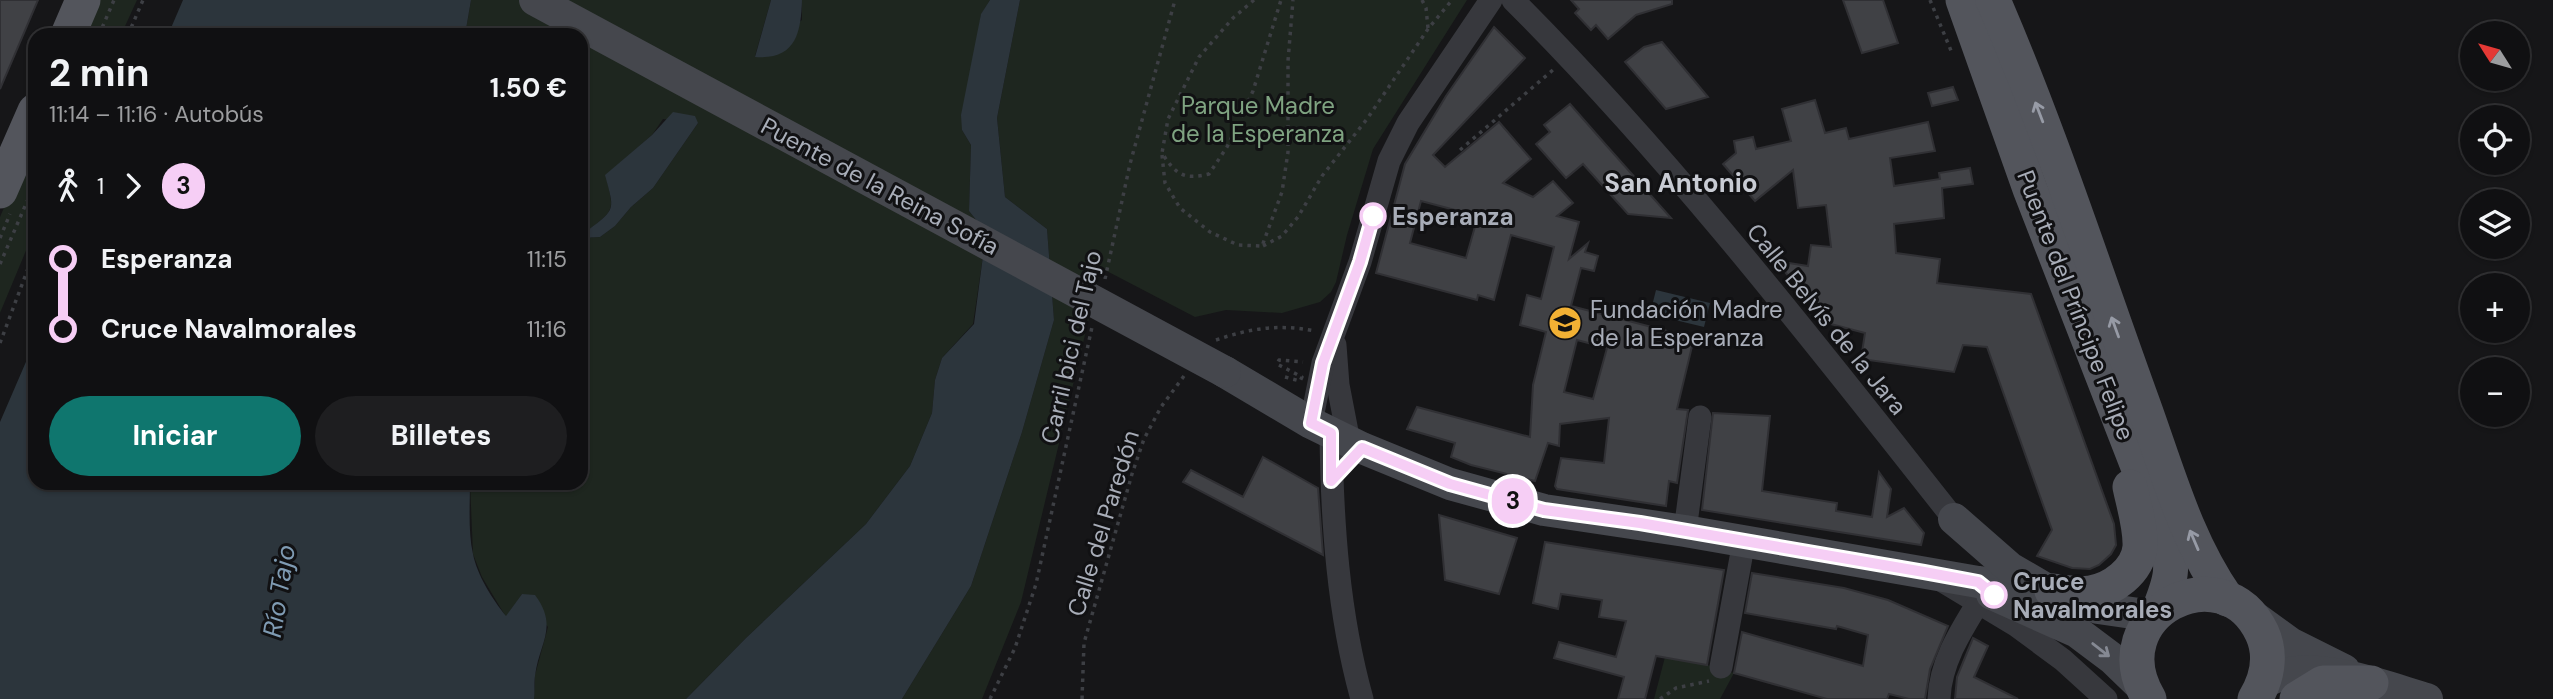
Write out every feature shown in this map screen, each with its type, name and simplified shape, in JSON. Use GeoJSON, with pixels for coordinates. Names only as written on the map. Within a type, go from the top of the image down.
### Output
{"type":"FeatureCollection","features":[{"type":"Feature","properties":{"kind":"main road"},"geometry":{"type":"LineString","coordinates":[[71,28],[83,0]]}},
{"type":"Feature","properties":{"kind":"main road","name":"Puente de la Reina Sofía"},"geometry":{"type":"LineString","coordinates":[[535,0],[587,28]]}},
{"type":"Feature","properties":{"kind":"main road","name":"Puente del Príncipe Felipe"},"geometry":{"type":"LineString","coordinates":[[1963,0],[2030,189],[2109,389],[2171,557],[2171,578],[2156,613],[2141,636],[2136,657],[2146,693]]}},
{"type":"Feature","properties":{"kind":"main road","name":"Puente del Príncipe Felipe"},"geometry":{"type":"LineString","coordinates":[[1993,0],[2059,165],[2112,319],[2193,538],[2213,579],[2264,639],[2267,653],[2259,690]]}},
{"type":"Feature","properties":{"kind":"main road","name":"Puente de la Reina Sofía"},"geometry":{"type":"LineString","coordinates":[[588,29],[1225,372],[1338,436],[1450,484],[1544,510],[1685,531],[1928,573],[1978,593],[2052,592]]}},
{"type":"Feature","properties":{"kind":"main road"},"geometry":{"type":"LineString","coordinates":[[0,191],[28,127]]}},
{"type":"Feature","properties":{"kind":"main road"},"geometry":{"type":"LineString","coordinates":[[2052,592],[2086,594],[2115,584],[2133,566],[2140,548],[2136,515],[2109,389]]}},
{"type":"Feature","properties":{"kind":"main road"},"geometry":{"type":"LineString","coordinates":[[1954,519],[2010,568],[2052,592],[2098,608],[2156,613],[2175,600],[2210,594],[2239,607],[2290,643],[2371,682]]}},
{"type":"Feature","properties":{"kind":"main road"},"geometry":{"type":"LineString","coordinates":[[1928,573],[1941,567],[1952,557],[1957,544],[1954,519]]}},
{"type":"Feature","properties":{"kind":"main road"},"geometry":{"type":"LineString","coordinates":[[1954,519],[1967,546],[1978,593],[1994,595],[2077,632],[2113,659],[2146,693]]}},
{"type":"Feature","properties":{"kind":"main road"},"geometry":{"type":"LineString","coordinates":[[2259,690],[2290,673],[2319,672],[2371,682],[2427,699]]}},
{"type":"Feature","properties":{"kind":"main road"},"geometry":{"type":"LineString","coordinates":[[2297,699],[2323,683],[2371,682]]}},
{"type":"Feature","properties":{"kind":"street"},"geometry":{"type":"LineString","coordinates":[[1331,481],[1338,436],[1323,363],[1360,262],[1389,161],[1408,124],[1491,0]]}},
{"type":"Feature","properties":{"kind":"street","name":"Calle Belvís de la Jara"},"geometry":{"type":"LineString","coordinates":[[1513,0],[1569,56],[1681,183],[1790,313],[1954,519]]}},
{"type":"Feature","properties":{"kind":"street"},"geometry":{"type":"LineString","coordinates":[[1334,335],[1338,436],[1331,481],[1351,659],[1362,699]]}},
{"type":"Feature","properties":{"kind":"street"},"geometry":{"type":"LineString","coordinates":[[1685,531],[1700,417]]}},
{"type":"Feature","properties":{"kind":"street"},"geometry":{"type":"LineString","coordinates":[[1721,667],[1744,541]]}},
{"type":"Feature","properties":{"kind":"street"},"geometry":{"type":"LineString","coordinates":[[1939,699],[1947,660],[1978,593],[2063,660],[2106,699]]}},
{"type":"Feature","properties":{"kind":"path"},"geometry":{"type":"LineString","coordinates":[[102,28],[114,0]]}},
{"type":"Feature","properties":{"kind":"path"},"geometry":{"type":"LineString","coordinates":[[131,28],[143,0]]}},
{"type":"Feature","properties":{"kind":"path","name":"Carril bici del Tajo"},"geometry":{"type":"LineString","coordinates":[[1104,284],[1130,164],[1175,0]]}},
{"type":"Feature","properties":{"kind":"path"},"geometry":{"type":"LineString","coordinates":[[1255,0],[1233,18],[1199,57],[1168,119],[1162,153],[1165,183],[1180,208],[1210,232],[1237,245],[1262,246],[1282,236],[1298,217],[1322,176],[1374,110],[1428,29],[1452,0]]}},
{"type":"Feature","properties":{"kind":"path"},"geometry":{"type":"LineString","coordinates":[[1162,153],[1173,171],[1192,178],[1209,174],[1227,147],[1253,91],[1281,0]]}},
{"type":"Feature","properties":{"kind":"path"},"geometry":{"type":"LineString","coordinates":[[1262,246],[1282,192],[1288,152],[1288,61],[1293,0]]}},
{"type":"Feature","properties":{"kind":"path"},"geometry":{"type":"LineString","coordinates":[[1422,0],[1426,8],[1428,29]]}},
{"type":"Feature","properties":{"kind":"path"},"geometry":{"type":"LineString","coordinates":[[1460,150],[1569,56]]}},
{"type":"Feature","properties":{"kind":"path"},"geometry":{"type":"LineString","coordinates":[[0,264],[28,199]]}},
{"type":"Feature","properties":{"kind":"path"},"geometry":{"type":"LineString","coordinates":[[0,342],[28,268]]}},
{"type":"Feature","properties":{"kind":"path","name":"Carril bici del Tajo"},"geometry":{"type":"LineString","coordinates":[[990,699],[1015,648],[1036,584],[1093,322]]}},
{"type":"Feature","properties":{"kind":"path"},"geometry":{"type":"LineString","coordinates":[[1214,340],[1242,331],[1289,326],[1334,335]]}},
{"type":"Feature","properties":{"kind":"path"},"geometry":{"type":"LineString","coordinates":[[1301,377],[1277,364],[1279,360],[1303,362]]}},
{"type":"Feature","properties":{"kind":"path","name":"Calle del Paredón"},"geometry":{"type":"LineString","coordinates":[[1082,699],[1084,643],[1132,474],[1144,439],[1161,407],[1190,368]]}},
{"type":"Feature","properties":{"kind":"path"},"geometry":{"type":"LineString","coordinates":[[1660,699],[1676,688],[1713,680],[1721,667]]}},
{"type":"Feature","properties":{"kind":"green space"},"geometry":{"type":"Polygon","coordinates":[[[93,0],[137,0],[124,28],[81,28],[93,0]]]}},
{"type":"Feature","properties":{"kind":"green space"},"geometry":{"type":"Polygon","coordinates":[[[471,0],[771,0],[755,56],[802,20],[802,0],[990,0],[981,15],[962,130],[971,145],[969,211],[977,221],[983,256],[973,324],[942,358],[935,380],[932,413],[910,466],[866,524],[686,699],[534,699],[535,675],[548,627],[522,594],[506,617],[482,577],[473,554],[470,490],[588,490],[588,238],[600,237],[615,226],[631,207],[653,188],[698,123],[663,119],[652,135],[606,175],[610,207],[604,217],[588,230],[588,28],[466,28],[471,0]]]}},
{"type":"Feature","properties":{"kind":"green space","name":"Parque Madre de la Esperanza"},"geometry":{"type":"Polygon","coordinates":[[[1020,0],[1467,0],[1373,149],[1336,282],[1331,292],[1320,302],[1282,313],[1226,310],[1195,317],[1101,268],[1021,602],[982,699],[902,699],[971,586],[1022,432],[1054,320],[1047,229],[1005,197],[997,118],[1020,0]]]}},
{"type":"Feature","properties":{"kind":"green space"},"geometry":{"type":"Polygon","coordinates":[[[28,151],[28,246],[0,313],[0,217],[28,151]]]}},
{"type":"Feature","properties":{"kind":"green space"},"geometry":{"type":"Polygon","coordinates":[[[1665,657],[1734,673],[1720,699],[1654,699],[1665,657]]]}},
{"type":"Feature","properties":{"kind":"water"},"geometry":{"type":"Polygon","coordinates":[[[183,0],[471,0],[466,28],[171,28],[183,0]]]}},
{"type":"Feature","properties":{"kind":"water"},"geometry":{"type":"Polygon","coordinates":[[[771,0],[802,0],[800,24],[787,49],[768,57],[755,57],[771,0]]]}},
{"type":"Feature","properties":{"kind":"water"},"geometry":{"type":"Polygon","coordinates":[[[990,0],[1020,0],[997,118],[1005,197],[1047,229],[1054,320],[1022,432],[971,586],[902,699],[686,699],[866,524],[910,466],[932,413],[935,380],[942,358],[974,324],[983,256],[977,221],[969,211],[971,145],[962,130],[961,115],[981,14],[990,0]]]}},
{"type":"Feature","properties":{"kind":"water"},"geometry":{"type":"Polygon","coordinates":[[[673,112],[695,116],[698,123],[653,188],[631,207],[615,226],[600,237],[588,238],[588,230],[604,217],[611,207],[605,175],[652,135],[673,112]]]}},
{"type":"Feature","properties":{"kind":"water"},"geometry":{"type":"Polygon","coordinates":[[[1656,290],[1710,303],[1704,327],[1650,314],[1656,290]]]}},
{"type":"Feature","properties":{"kind":"water","name":"Río Tajo"},"geometry":{"type":"Polygon","coordinates":[[[28,357],[28,490],[470,490],[471,546],[486,587],[506,616],[522,594],[535,595],[546,617],[546,635],[537,664],[534,699],[0,699],[0,422],[28,357]]]}},
{"type":"Feature","properties":{"kind":"building"},"geometry":{"type":"Polygon","coordinates":[[[0,0],[38,0],[0,89],[0,0]]]}},
{"type":"Feature","properties":{"kind":"building"},"geometry":{"type":"Polygon","coordinates":[[[1571,0],[1672,0],[1672,4],[1636,15],[1608,39],[1596,25],[1591,30],[1575,13],[1579,9],[1571,0]]]}},
{"type":"Feature","properties":{"kind":"building"},"geometry":{"type":"Polygon","coordinates":[[[1843,0],[1883,0],[1898,43],[1862,53],[1843,0]]]}},
{"type":"Feature","properties":{"kind":"building"},"geometry":{"type":"Polygon","coordinates":[[[1494,27],[1525,58],[1433,155],[1445,167],[1499,122],[1531,159],[1503,183],[1533,197],[1553,181],[1573,203],[1557,216],[1579,222],[1569,259],[1588,243],[1585,252],[1598,256],[1594,271],[1581,268],[1571,306],[1694,338],[1677,409],[1688,410],[1677,483],[1669,481],[1666,506],[1557,489],[1555,486],[1561,458],[1604,463],[1609,418],[1560,424],[1559,446],[1548,443],[1535,481],[1471,465],[1451,457],[1455,443],[1407,429],[1417,407],[1530,437],[1533,385],[1546,332],[1520,325],[1527,295],[1541,299],[1554,247],[1511,235],[1494,300],[1478,295],[1477,300],[1376,273],[1405,164],[1446,96],[1494,27]],[[1421,201],[1410,243],[1466,258],[1476,223],[1468,221],[1470,214],[1421,201]],[[1577,340],[1564,392],[1593,399],[1607,348],[1577,340]]]}},
{"type":"Feature","properties":{"kind":"building"},"geometry":{"type":"Polygon","coordinates":[[[1662,42],[1708,97],[1666,109],[1625,62],[1644,47],[1662,42]]]}},
{"type":"Feature","properties":{"kind":"building"},"geometry":{"type":"Polygon","coordinates":[[[1953,87],[1958,100],[1932,106],[1928,93],[1953,87]]]}},
{"type":"Feature","properties":{"kind":"building"},"geometry":{"type":"Polygon","coordinates":[[[1815,100],[1825,133],[1846,128],[1849,139],[1928,122],[1935,151],[1890,158],[1894,186],[1940,179],[1939,173],[1970,168],[1973,184],[1942,188],[1944,218],[1894,224],[1896,253],[1940,259],[1937,283],[2031,294],[2114,524],[2116,545],[2099,565],[2090,569],[2072,568],[2037,556],[2052,530],[1987,347],[1963,345],[1954,372],[1861,359],[1865,333],[1827,323],[1776,261],[1808,266],[1811,245],[1831,247],[1826,205],[1798,208],[1793,170],[1755,201],[1723,164],[1736,153],[1734,141],[1753,137],[1756,149],[1791,141],[1782,109],[1815,100]]]}},
{"type":"Feature","properties":{"kind":"building"},"geometry":{"type":"Polygon","coordinates":[[[1570,104],[1671,218],[1628,214],[1583,164],[1566,178],[1536,144],[1550,132],[1544,125],[1570,104]]]}},
{"type":"Feature","properties":{"kind":"building"},"geometry":{"type":"Polygon","coordinates":[[[1713,413],[1770,416],[1762,491],[1837,503],[1836,511],[1872,517],[1879,472],[1891,489],[1887,517],[1904,508],[1924,533],[1921,545],[1702,510],[1713,413]]]}},
{"type":"Feature","properties":{"kind":"building"},"geometry":{"type":"Polygon","coordinates":[[[1263,457],[1318,488],[1323,555],[1183,482],[1191,470],[1243,497],[1263,457]]]}},
{"type":"Feature","properties":{"kind":"building"},"geometry":{"type":"Polygon","coordinates":[[[1439,515],[1517,538],[1499,594],[1445,580],[1439,515]]]}},
{"type":"Feature","properties":{"kind":"building"},"geometry":{"type":"Polygon","coordinates":[[[1545,542],[1724,570],[1707,665],[1656,656],[1645,699],[1618,699],[1624,677],[1554,658],[1559,642],[1616,657],[1626,621],[1599,617],[1602,600],[1561,594],[1558,609],[1533,603],[1545,542]]]}},
{"type":"Feature","properties":{"kind":"building"},"geometry":{"type":"Polygon","coordinates":[[[1752,573],[1844,588],[1888,600],[1948,626],[1930,669],[1925,699],[1909,699],[1889,694],[1887,699],[1827,699],[1734,673],[1742,632],[1863,666],[1868,635],[1837,626],[1836,629],[1745,613],[1752,573]]]}},
{"type":"Feature","properties":{"kind":"building"},"geometry":{"type":"Polygon","coordinates":[[[1973,638],[1988,646],[1974,677],[2018,699],[1955,699],[1957,677],[1973,638]]]}},
{"type":"Feature","properties":{"kind":"bus line","name":"3"},"geometry":{"type":"LineString","coordinates":[[1373,216],[1360,262],[1323,363],[1311,423],[1331,433],[1331,481],[1362,448],[1450,484],[1544,510],[1640,523],[1978,582],[1994,595]]}},
{"type":"Feature","properties":{"kind":"place","name":"Esperanza"},"geometry":{"type":"Point","coordinates":[1373,216]}},
{"type":"Feature","properties":{"kind":"place","name":"Fundación Madre de la Esperanza"},"geometry":{"type":"Point","coordinates":[1565,323]}},
{"type":"Feature","properties":{"kind":"place","name":"Cruce Navalmorales"},"geometry":{"type":"Point","coordinates":[1994,595]}},
{"type":"Feature","properties":{"kind":"district","name":"San Antonio"},"geometry":{"type":"Point","coordinates":[1681,183]}}]}
